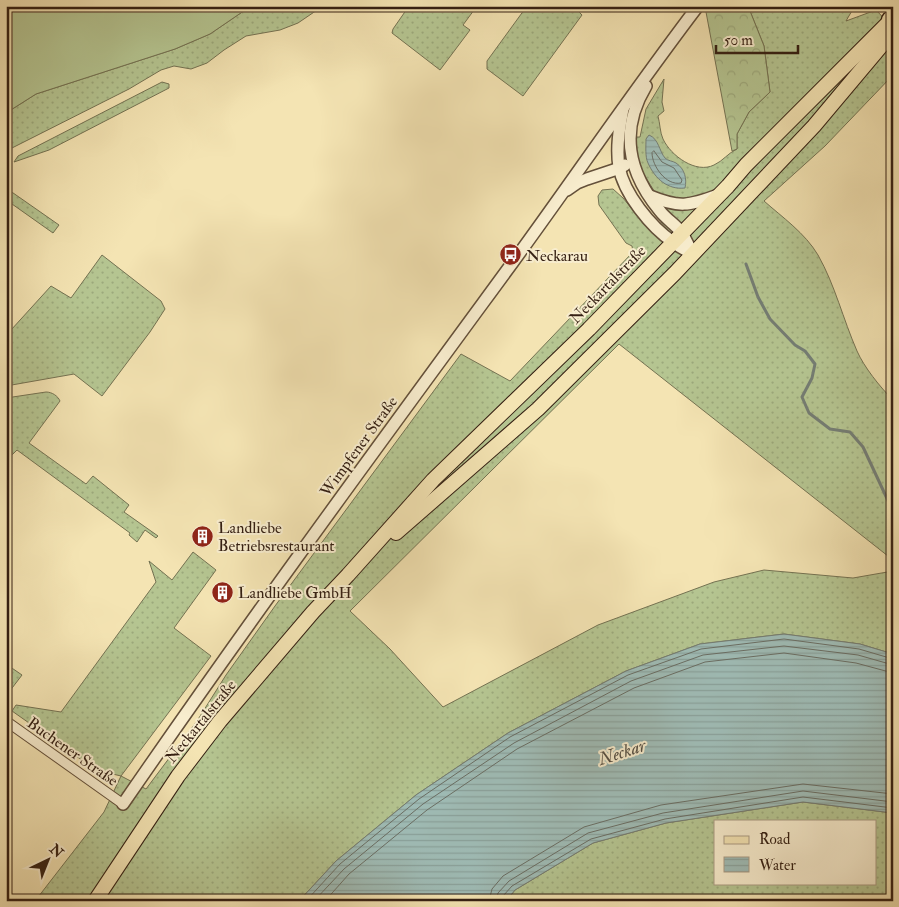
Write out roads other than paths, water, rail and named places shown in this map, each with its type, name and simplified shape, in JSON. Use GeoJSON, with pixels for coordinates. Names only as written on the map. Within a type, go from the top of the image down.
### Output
{"type":"FeatureCollection","features":[{"type":"Feature","properties":{"kind":"main road","name":"Neckartalstraße"},"geometry":{"type":"LineString","coordinates":[[94,901],[178,776],[220,721],[313,612],[433,480],[589,328],[746,165],[892,22]]}},
{"type":"Feature","properties":{"kind":"main road","name":"Neckartalstraße"},"geometry":{"type":"LineString","coordinates":[[348,575],[538,409],[693,254],[814,126],[892,22]]}},
{"type":"Feature","properties":{"kind":"street","name":"Wimpfener Straße"},"geometry":{"type":"LineString","coordinates":[[123,804],[375,449],[515,259],[624,105],[699,6]]}},
{"type":"Feature","properties":{"kind":"street","name":"Wimpfener Straße"},"geometry":{"type":"LineString","coordinates":[[552,205],[569,188],[577,183],[620,168],[631,158],[630,134],[637,101],[699,6]]}},
{"type":"Feature","properties":{"kind":"street","name":"Wimpfener Straße"},"geometry":{"type":"LineString","coordinates":[[624,105],[618,134],[620,168],[630,196],[655,226],[677,238],[693,254]]}},
{"type":"Feature","properties":{"kind":"street"},"geometry":{"type":"LineString","coordinates":[[631,158],[649,196],[677,238]]}},
{"type":"Feature","properties":{"kind":"street"},"geometry":{"type":"LineString","coordinates":[[649,196],[666,203],[682,206],[696,204],[724,190]]}},
{"type":"Feature","properties":{"kind":"street","name":"Buchener Straße"},"geometry":{"type":"LineString","coordinates":[[6,721],[123,804]]}},
{"type":"Feature","properties":{"kind":"water"},"geometry":{"type":"Polygon","coordinates":[[[649,135],[655,139],[665,158],[676,163],[681,168],[686,181],[685,188],[668,185],[654,174],[646,158],[646,139],[649,135]]]}},
{"type":"Feature","properties":{"kind":"water","name":"Neckar"},"geometry":{"type":"Polygon","coordinates":[[[784,634],[860,644],[893,654],[893,813],[803,802],[666,823],[593,843],[515,890],[506,901],[299,901],[336,861],[416,795],[508,733],[626,671],[700,644],[784,634]]]}},
{"type":"Feature","properties":{"kind":"waterway"},"geometry":{"type":"LineString","coordinates":[[746,264],[758,297],[770,319],[795,345],[805,351],[815,364],[812,378],[802,397],[809,413],[830,429],[850,432],[863,447],[890,505],[893,507]]}},
{"type":"Feature","properties":{"kind":"place","name":"Neckarau"},"geometry":{"type":"Point","coordinates":[510,255]}},
{"type":"Feature","properties":{"kind":"place","name":"Landliebe Betriebsrestaurant"},"geometry":{"type":"Point","coordinates":[202,536]}},
{"type":"Feature","properties":{"kind":"place","name":"Landliebe GmbH"},"geometry":{"type":"Point","coordinates":[222,592]}}]}
